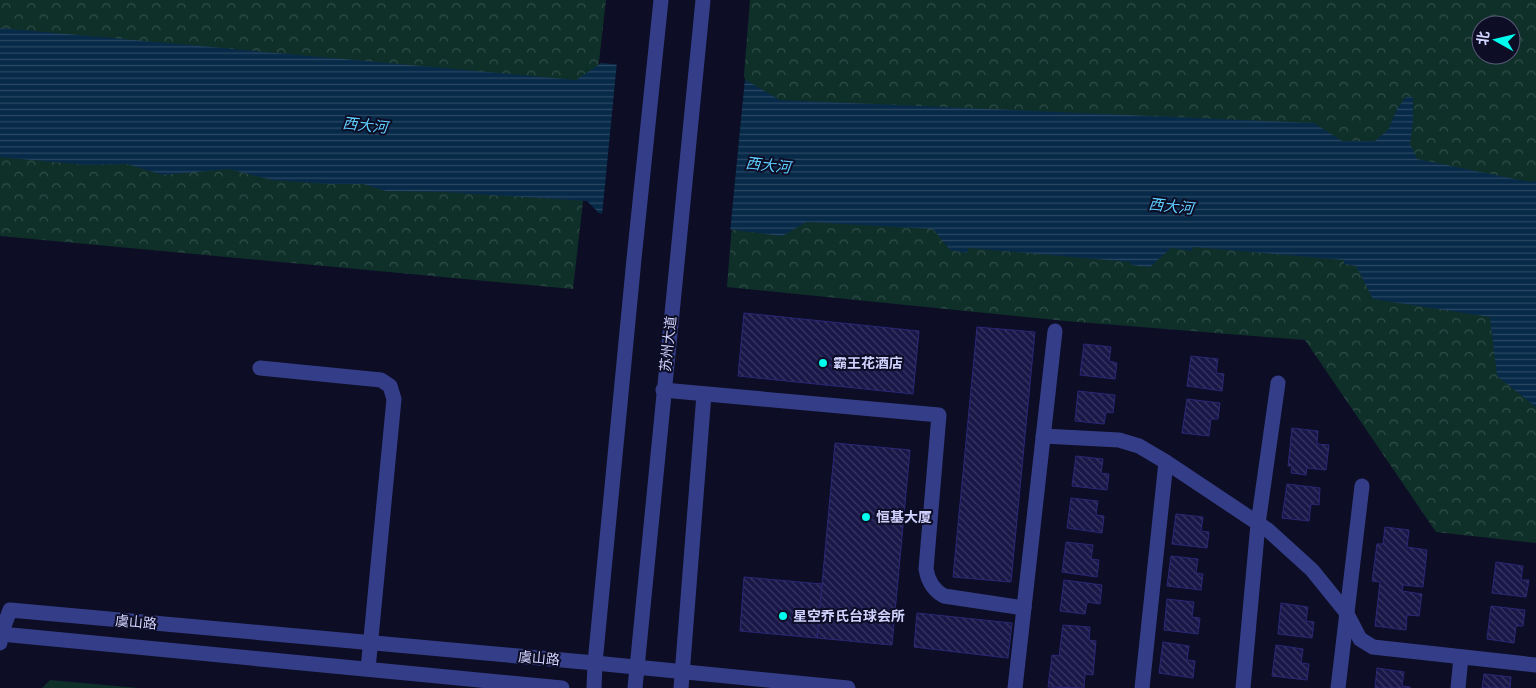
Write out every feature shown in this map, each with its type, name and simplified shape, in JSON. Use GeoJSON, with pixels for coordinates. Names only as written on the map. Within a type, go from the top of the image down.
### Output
{"type":"FeatureCollection","features":[{"type":"Feature","properties":{"kind":"street"},"geometry":{"type":"LineString","coordinates":[[594,688],[634,259],[661,0]]}},
{"type":"Feature","properties":{"kind":"street","name":"苏州大道"},"geometry":{"type":"LineString","coordinates":[[635,688],[703,0]]}},
{"type":"Feature","properties":{"kind":"street"},"geometry":{"type":"LineString","coordinates":[[1015,688],[1055,331]]}},
{"type":"Feature","properties":{"kind":"street"},"geometry":{"type":"LineString","coordinates":[[260,368],[381,380],[390,386],[394,399],[368,669]]}},
{"type":"Feature","properties":{"kind":"street"},"geometry":{"type":"LineString","coordinates":[[1244,688],[1258,524],[1278,383]]}},
{"type":"Feature","properties":{"kind":"street"},"geometry":{"type":"LineString","coordinates":[[663,390],[938,415],[926,569],[928,578],[937,592],[944,596],[1024,608]]}},
{"type":"Feature","properties":{"kind":"street"},"geometry":{"type":"LineString","coordinates":[[681,688],[704,394]]}},
{"type":"Feature","properties":{"kind":"street"},"geometry":{"type":"LineString","coordinates":[[1044,436],[1119,440],[1139,446],[1166,462],[1268,530],[1312,570],[1346,612],[1360,639],[1373,647],[1536,665]]}},
{"type":"Feature","properties":{"kind":"street"},"geometry":{"type":"LineString","coordinates":[[1142,688],[1166,462]]}},
{"type":"Feature","properties":{"kind":"street"},"geometry":{"type":"LineString","coordinates":[[1338,688],[1362,486]]}},
{"type":"Feature","properties":{"kind":"street","name":"虞山路"},"geometry":{"type":"LineString","coordinates":[[562,688],[368,669],[0,639],[10,610],[848,688]]}},
{"type":"Feature","properties":{"kind":"street"},"geometry":{"type":"LineString","coordinates":[[1458,688],[1461,657]]}},
{"type":"Feature","properties":{"kind":"green space"},"geometry":{"type":"Polygon","coordinates":[[[0,0],[606,0],[573,289],[0,236],[0,0]]]}},
{"type":"Feature","properties":{"kind":"green space"},"geometry":{"type":"Polygon","coordinates":[[[750,0],[1536,0],[1536,543],[1436,532],[1305,340],[1066,321],[727,287],[750,0]]]}},
{"type":"Feature","properties":{"kind":"green space"},"geometry":{"type":"Polygon","coordinates":[[[50,680],[139,688],[42,688],[50,680]]]}},
{"type":"Feature","properties":{"kind":"water","name":"西大河"},"geometry":{"type":"Polygon","coordinates":[[[0,28],[576,80],[601,63],[737,75],[780,100],[1314,123],[1342,141],[1375,141],[1388,130],[1397,109],[1406,97],[1413,97],[1413,121],[1410,144],[1417,159],[1530,182],[1536,181],[1536,407],[1497,376],[1490,317],[1373,299],[1356,266],[1344,264],[1344,260],[1193,247],[1192,251],[1171,248],[1150,267],[1131,265],[1131,262],[968,248],[967,253],[950,250],[933,229],[807,222],[782,236],[599,213],[587,201],[444,192],[386,191],[363,184],[272,180],[229,169],[163,175],[127,164],[86,165],[0,157],[0,28]]]}},
{"type":"Feature","properties":{"kind":"pier"},"geometry":{"type":"Polygon","coordinates":[[[617,62],[737,73],[745,78],[730,232],[602,216],[617,62]]]}},
{"type":"Feature","properties":{"kind":"building"},"geometry":{"type":"Polygon","coordinates":[[[744,313],[919,331],[913,394],[738,376],[744,313]]]}},
{"type":"Feature","properties":{"kind":"building"},"geometry":{"type":"Polygon","coordinates":[[[977,327],[1035,332],[1011,582],[953,577],[977,327]]]}},
{"type":"Feature","properties":{"kind":"building"},"geometry":{"type":"Polygon","coordinates":[[[1084,344],[1111,347],[1109,361],[1117,363],[1115,379],[1080,375],[1084,344]]]}},
{"type":"Feature","properties":{"kind":"building"},"geometry":{"type":"Polygon","coordinates":[[[1191,356],[1218,359],[1216,373],[1224,374],[1222,391],[1187,386],[1191,356]]]}},
{"type":"Feature","properties":{"kind":"building"},"geometry":{"type":"Polygon","coordinates":[[[1078,391],[1115,395],[1113,413],[1106,412],[1104,424],[1075,421],[1078,391]]]}},
{"type":"Feature","properties":{"kind":"building"},"geometry":{"type":"Polygon","coordinates":[[[1187,399],[1220,403],[1218,419],[1211,419],[1209,436],[1182,433],[1187,399]]]}},
{"type":"Feature","properties":{"kind":"building"},"geometry":{"type":"Polygon","coordinates":[[[1292,428],[1318,431],[1317,444],[1329,445],[1326,470],[1307,468],[1306,475],[1291,473],[1292,466],[1288,466],[1292,428]]]}},
{"type":"Feature","properties":{"kind":"building","name":"恒基大厦"},"geometry":{"type":"Polygon","coordinates":[[[835,443],[910,450],[892,645],[817,638],[835,443]]]}},
{"type":"Feature","properties":{"kind":"building"},"geometry":{"type":"Polygon","coordinates":[[[1076,456],[1103,459],[1101,473],[1109,474],[1107,490],[1072,486],[1076,456]]]}},
{"type":"Feature","properties":{"kind":"building"},"geometry":{"type":"Polygon","coordinates":[[[1287,484],[1320,488],[1319,505],[1311,504],[1309,521],[1282,518],[1287,484]]]}},
{"type":"Feature","properties":{"kind":"building"},"geometry":{"type":"Polygon","coordinates":[[[1071,498],[1098,501],[1096,515],[1104,516],[1102,533],[1067,528],[1071,498]]]}},
{"type":"Feature","properties":{"kind":"building"},"geometry":{"type":"Polygon","coordinates":[[[1176,514],[1203,517],[1201,531],[1209,532],[1207,548],[1172,544],[1176,514]]]}},
{"type":"Feature","properties":{"kind":"building"},"geometry":{"type":"Polygon","coordinates":[[[1385,527],[1409,530],[1407,547],[1427,550],[1423,587],[1403,585],[1402,591],[1422,594],[1419,616],[1407,615],[1406,630],[1375,626],[1380,582],[1372,581],[1377,544],[1383,544],[1385,527]]]}},
{"type":"Feature","properties":{"kind":"building"},"geometry":{"type":"Polygon","coordinates":[[[1066,542],[1093,545],[1091,559],[1099,560],[1097,577],[1062,572],[1066,542]]]}},
{"type":"Feature","properties":{"kind":"building"},"geometry":{"type":"Polygon","coordinates":[[[1171,556],[1198,559],[1196,573],[1203,574],[1201,590],[1167,586],[1171,556]]]}},
{"type":"Feature","properties":{"kind":"building"},"geometry":{"type":"Polygon","coordinates":[[[1496,562],[1523,566],[1521,580],[1529,580],[1526,597],[1492,593],[1496,562]]]}},
{"type":"Feature","properties":{"kind":"building"},"geometry":{"type":"Polygon","coordinates":[[[744,577],[822,584],[817,638],[740,631],[744,577]]]}},
{"type":"Feature","properties":{"kind":"building"},"geometry":{"type":"Polygon","coordinates":[[[1064,580],[1102,585],[1100,604],[1087,602],[1085,614],[1060,611],[1064,580]]]}},
{"type":"Feature","properties":{"kind":"building"},"geometry":{"type":"Polygon","coordinates":[[[1167,599],[1194,602],[1192,617],[1200,618],[1198,634],[1164,630],[1167,599]]]}},
{"type":"Feature","properties":{"kind":"building"},"geometry":{"type":"Polygon","coordinates":[[[1281,603],[1308,607],[1306,621],[1314,622],[1312,638],[1278,634],[1281,603]]]}},
{"type":"Feature","properties":{"kind":"building"},"geometry":{"type":"Polygon","coordinates":[[[1491,606],[1525,610],[1523,626],[1516,626],[1514,643],[1487,639],[1491,606]]]}},
{"type":"Feature","properties":{"kind":"building"},"geometry":{"type":"Polygon","coordinates":[[[917,613],[1012,623],[1008,658],[914,647],[917,613]]]}},
{"type":"Feature","properties":{"kind":"building"},"geometry":{"type":"Polygon","coordinates":[[[1063,625],[1090,627],[1089,640],[1096,641],[1093,675],[1085,674],[1084,688],[1048,687],[1052,655],[1059,656],[1063,625]]]}},
{"type":"Feature","properties":{"kind":"building"},"geometry":{"type":"Polygon","coordinates":[[[1163,642],[1189,646],[1187,660],[1195,661],[1193,678],[1159,673],[1163,642]]]}},
{"type":"Feature","properties":{"kind":"building"},"geometry":{"type":"Polygon","coordinates":[[[1276,645],[1303,649],[1301,663],[1309,664],[1307,680],[1272,676],[1276,645]]]}},
{"type":"Feature","properties":{"kind":"building"},"geometry":{"type":"Polygon","coordinates":[[[1377,668],[1404,672],[1402,686],[1410,688],[1375,688],[1377,668]]]}},
{"type":"Feature","properties":{"kind":"building"},"geometry":{"type":"Polygon","coordinates":[[[1484,674],[1511,677],[1510,688],[1482,688],[1484,674]]]}},
{"type":"Feature","properties":{"kind":"place","name":"霸王花酒店"},"geometry":{"type":"Point","coordinates":[823,363]}},
{"type":"Feature","properties":{"kind":"place","name":"恒基大厦"},"geometry":{"type":"Point","coordinates":[866,517]}},
{"type":"Feature","properties":{"kind":"place","name":"星空乔氏台球会所"},"geometry":{"type":"Point","coordinates":[783,616]}}]}
